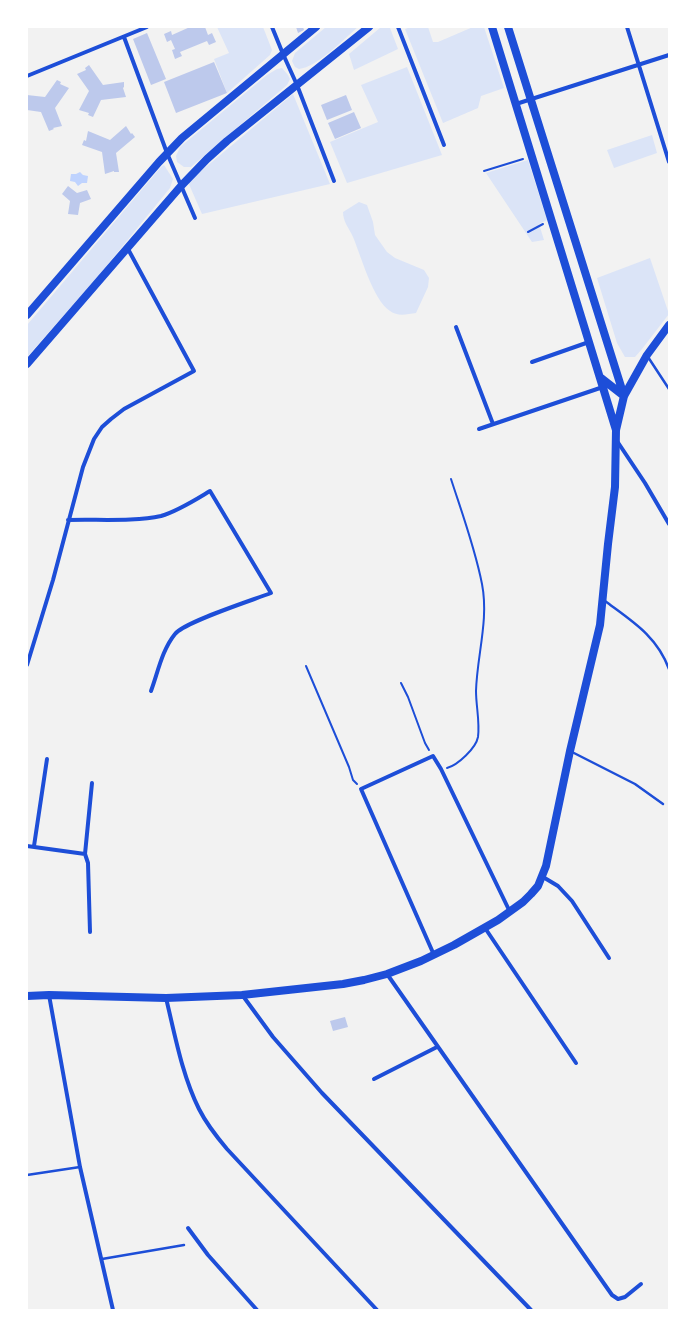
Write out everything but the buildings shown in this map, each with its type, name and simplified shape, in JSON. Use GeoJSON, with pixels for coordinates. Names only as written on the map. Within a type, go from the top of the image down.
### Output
{"type":"FeatureCollection","features":[{"type":"Feature","properties":{"kind":"main road"},"geometry":{"type":"LineString","coordinates":[[27,315],[167,153],[196,125],[316,27]]}},
{"type":"Feature","properties":{"kind":"main road"},"geometry":{"type":"LineString","coordinates":[[27,364],[207,158],[369,27]]}},
{"type":"Feature","properties":{"kind":"main road"},"geometry":{"type":"LineString","coordinates":[[492,27],[616,430]]}},
{"type":"Feature","properties":{"kind":"main road"},"geometry":{"type":"LineString","coordinates":[[508,27],[532,99],[624,396]]}},
{"type":"Feature","properties":{"kind":"main road"},"geometry":{"type":"LineString","coordinates":[[27,996],[49,995],[166,998],[242,995],[343,984],[387,974],[434,956],[485,928],[510,912],[531,894],[543,877],[551,849],[570,751],[600,625],[615,487],[616,430],[624,396],[647,355],[669,325]]}},
{"type":"Feature","properties":{"kind":"main road"},"geometry":{"type":"LineString","coordinates":[[600,377],[624,396]]}},
{"type":"Feature","properties":{"kind":"street"},"geometry":{"type":"LineString","coordinates":[[27,76],[147,27]]}},
{"type":"Feature","properties":{"kind":"street"},"geometry":{"type":"LineString","coordinates":[[272,27],[282,54],[297,85],[334,181]]}},
{"type":"Feature","properties":{"kind":"street"},"geometry":{"type":"LineString","coordinates":[[398,27],[444,145]]}},
{"type":"Feature","properties":{"kind":"street"},"geometry":{"type":"LineString","coordinates":[[627,27],[669,162]]}},
{"type":"Feature","properties":{"kind":"street"},"geometry":{"type":"LineString","coordinates":[[124,37],[167,153],[195,218]]}},
{"type":"Feature","properties":{"kind":"street"},"geometry":{"type":"LineString","coordinates":[[516,104],[669,55]]}},
{"type":"Feature","properties":{"kind":"street"},"geometry":{"type":"LineString","coordinates":[[27,666],[53,580],[85,461],[94,439],[102,427],[124,409],[194,371],[128,249]]}},
{"type":"Feature","properties":{"kind":"street"},"geometry":{"type":"LineString","coordinates":[[456,327],[493,424]]}},
{"type":"Feature","properties":{"kind":"street"},"geometry":{"type":"LineString","coordinates":[[532,362],[589,342]]}},
{"type":"Feature","properties":{"kind":"street"},"geometry":{"type":"LineString","coordinates":[[479,429],[603,387]]}},
{"type":"Feature","properties":{"kind":"street"},"geometry":{"type":"LineString","coordinates":[[616,441],[645,484],[669,524]]}},
{"type":"Feature","properties":{"kind":"street"},"geometry":{"type":"LineString","coordinates":[[68,520],[129,519],[161,516],[182,507],[210,491],[271,593],[191,624],[176,633],[167,647],[151,691]]}},
{"type":"Feature","properties":{"kind":"street"},"geometry":{"type":"LineString","coordinates":[[434,956],[361,790],[433,756],[441,769],[510,912]]}},
{"type":"Feature","properties":{"kind":"street"},"geometry":{"type":"LineString","coordinates":[[34,846],[47,759]]}},
{"type":"Feature","properties":{"kind":"street"},"geometry":{"type":"LineString","coordinates":[[90,932],[88,863],[85,854],[92,783]]}},
{"type":"Feature","properties":{"kind":"street"},"geometry":{"type":"LineString","coordinates":[[27,846],[85,854]]}},
{"type":"Feature","properties":{"kind":"street"},"geometry":{"type":"LineString","coordinates":[[543,877],[558,886],[572,901],[609,958]]}},
{"type":"Feature","properties":{"kind":"street"},"geometry":{"type":"LineString","coordinates":[[485,928],[576,1063]]}},
{"type":"Feature","properties":{"kind":"street"},"geometry":{"type":"LineString","coordinates":[[387,974],[612,1295],[618,1299],[641,1284]]}},
{"type":"Feature","properties":{"kind":"street"},"geometry":{"type":"LineString","coordinates":[[49,995],[80,1167],[113,1310]]}},
{"type":"Feature","properties":{"kind":"street"},"geometry":{"type":"LineString","coordinates":[[242,995],[273,1037],[322,1092],[531,1310]]}},
{"type":"Feature","properties":{"kind":"street"},"geometry":{"type":"LineString","coordinates":[[166,998],[184,1069],[198,1108],[207,1123],[227,1149],[377,1310]]}},
{"type":"Feature","properties":{"kind":"street"},"geometry":{"type":"LineString","coordinates":[[374,1079],[438,1047]]}},
{"type":"Feature","properties":{"kind":"street"},"geometry":{"type":"LineString","coordinates":[[188,1228],[208,1255],[257,1310]]}},
{"type":"Feature","properties":{"kind":"lane"},"geometry":{"type":"LineString","coordinates":[[647,355],[669,389]]}},
{"type":"Feature","properties":{"kind":"lane"},"geometry":{"type":"LineString","coordinates":[[603,600],[645,631],[659,648],[669,669]]}},
{"type":"Feature","properties":{"kind":"lane"},"geometry":{"type":"LineString","coordinates":[[570,751],[635,784],[663,804]]}},
{"type":"Feature","properties":{"kind":"lane"},"geometry":{"type":"LineString","coordinates":[[27,1175],[80,1167]]}},
{"type":"Feature","properties":{"kind":"lane"},"geometry":{"type":"LineString","coordinates":[[102,1259],[184,1245]]}},
{"type":"Feature","properties":{"kind":"path"},"geometry":{"type":"LineString","coordinates":[[484,171],[532,155]]}},
{"type":"Feature","properties":{"kind":"path"},"geometry":{"type":"LineString","coordinates":[[528,232],[540,224],[552,220]]}},
{"type":"Feature","properties":{"kind":"path"},"geometry":{"type":"LineString","coordinates":[[441,769],[450,767],[460,761],[470,751],[478,738],[476,691],[484,612],[480,578],[468,531],[451,479]]}},
{"type":"Feature","properties":{"kind":"path"},"geometry":{"type":"LineString","coordinates":[[306,666],[353,780],[361,790]]}},
{"type":"Feature","properties":{"kind":"path"},"geometry":{"type":"LineString","coordinates":[[401,682],[425,743],[433,756]]}},
{"type":"Feature","properties":{"kind":"shaded area"},"geometry":{"type":"Polygon","coordinates":[[[217,27],[263,27],[272,50],[270,55],[227,93],[214,59],[229,53],[217,27]]]}},
{"type":"Feature","properties":{"kind":"shaded area"},"geometry":{"type":"Polygon","coordinates":[[[326,27],[358,27],[322,58],[306,67],[299,69],[295,67],[292,61],[295,53],[326,27]]]}},
{"type":"Feature","properties":{"kind":"shaded area"},"geometry":{"type":"Polygon","coordinates":[[[381,27],[390,28],[398,49],[354,70],[349,54],[381,27]]]}},
{"type":"Feature","properties":{"kind":"shaded area"},"geometry":{"type":"Polygon","coordinates":[[[411,27],[428,27],[433,42],[438,42],[473,27],[484,27],[504,88],[481,96],[478,108],[443,123],[405,29],[411,27]]]}},
{"type":"Feature","properties":{"kind":"shaded area"},"geometry":{"type":"Polygon","coordinates":[[[407,67],[442,155],[347,183],[330,142],[378,122],[361,85],[407,67]]]}},
{"type":"Feature","properties":{"kind":"shaded area"},"geometry":{"type":"Polygon","coordinates":[[[282,68],[290,79],[287,85],[191,167],[184,167],[177,162],[176,156],[180,147],[267,75],[277,69],[282,68]]]}},
{"type":"Feature","properties":{"kind":"shaded area"},"geometry":{"type":"Polygon","coordinates":[[[293,94],[330,184],[202,214],[188,182],[293,94]]]}},
{"type":"Feature","properties":{"kind":"shaded area"},"geometry":{"type":"Polygon","coordinates":[[[652,135],[657,153],[614,168],[607,150],[652,135]]]}},
{"type":"Feature","properties":{"kind":"shaded area"},"geometry":{"type":"Polygon","coordinates":[[[528,160],[547,220],[539,224],[544,240],[532,242],[486,173],[528,160]]]}},
{"type":"Feature","properties":{"kind":"shaded area"},"geometry":{"type":"Polygon","coordinates":[[[164,165],[173,179],[170,188],[99,275],[27,357],[27,325],[164,165]]]}},
{"type":"Feature","properties":{"kind":"shaded area"},"geometry":{"type":"Polygon","coordinates":[[[359,202],[367,205],[373,222],[375,235],[387,252],[395,258],[424,270],[429,278],[428,287],[416,313],[403,315],[393,313],[384,305],[373,288],[343,216],[343,212],[359,202]]]}},
{"type":"Feature","properties":{"kind":"shaded area"},"geometry":{"type":"Polygon","coordinates":[[[650,258],[669,314],[635,357],[625,357],[617,343],[597,278],[650,258]]]}},
{"type":"Feature","properties":{"kind":"water"},"geometry":{"type":"Polygon","coordinates":[[[80,172],[83,175],[88,176],[87,183],[82,183],[78,186],[75,182],[70,181],[71,174],[80,172]]]}}]}
